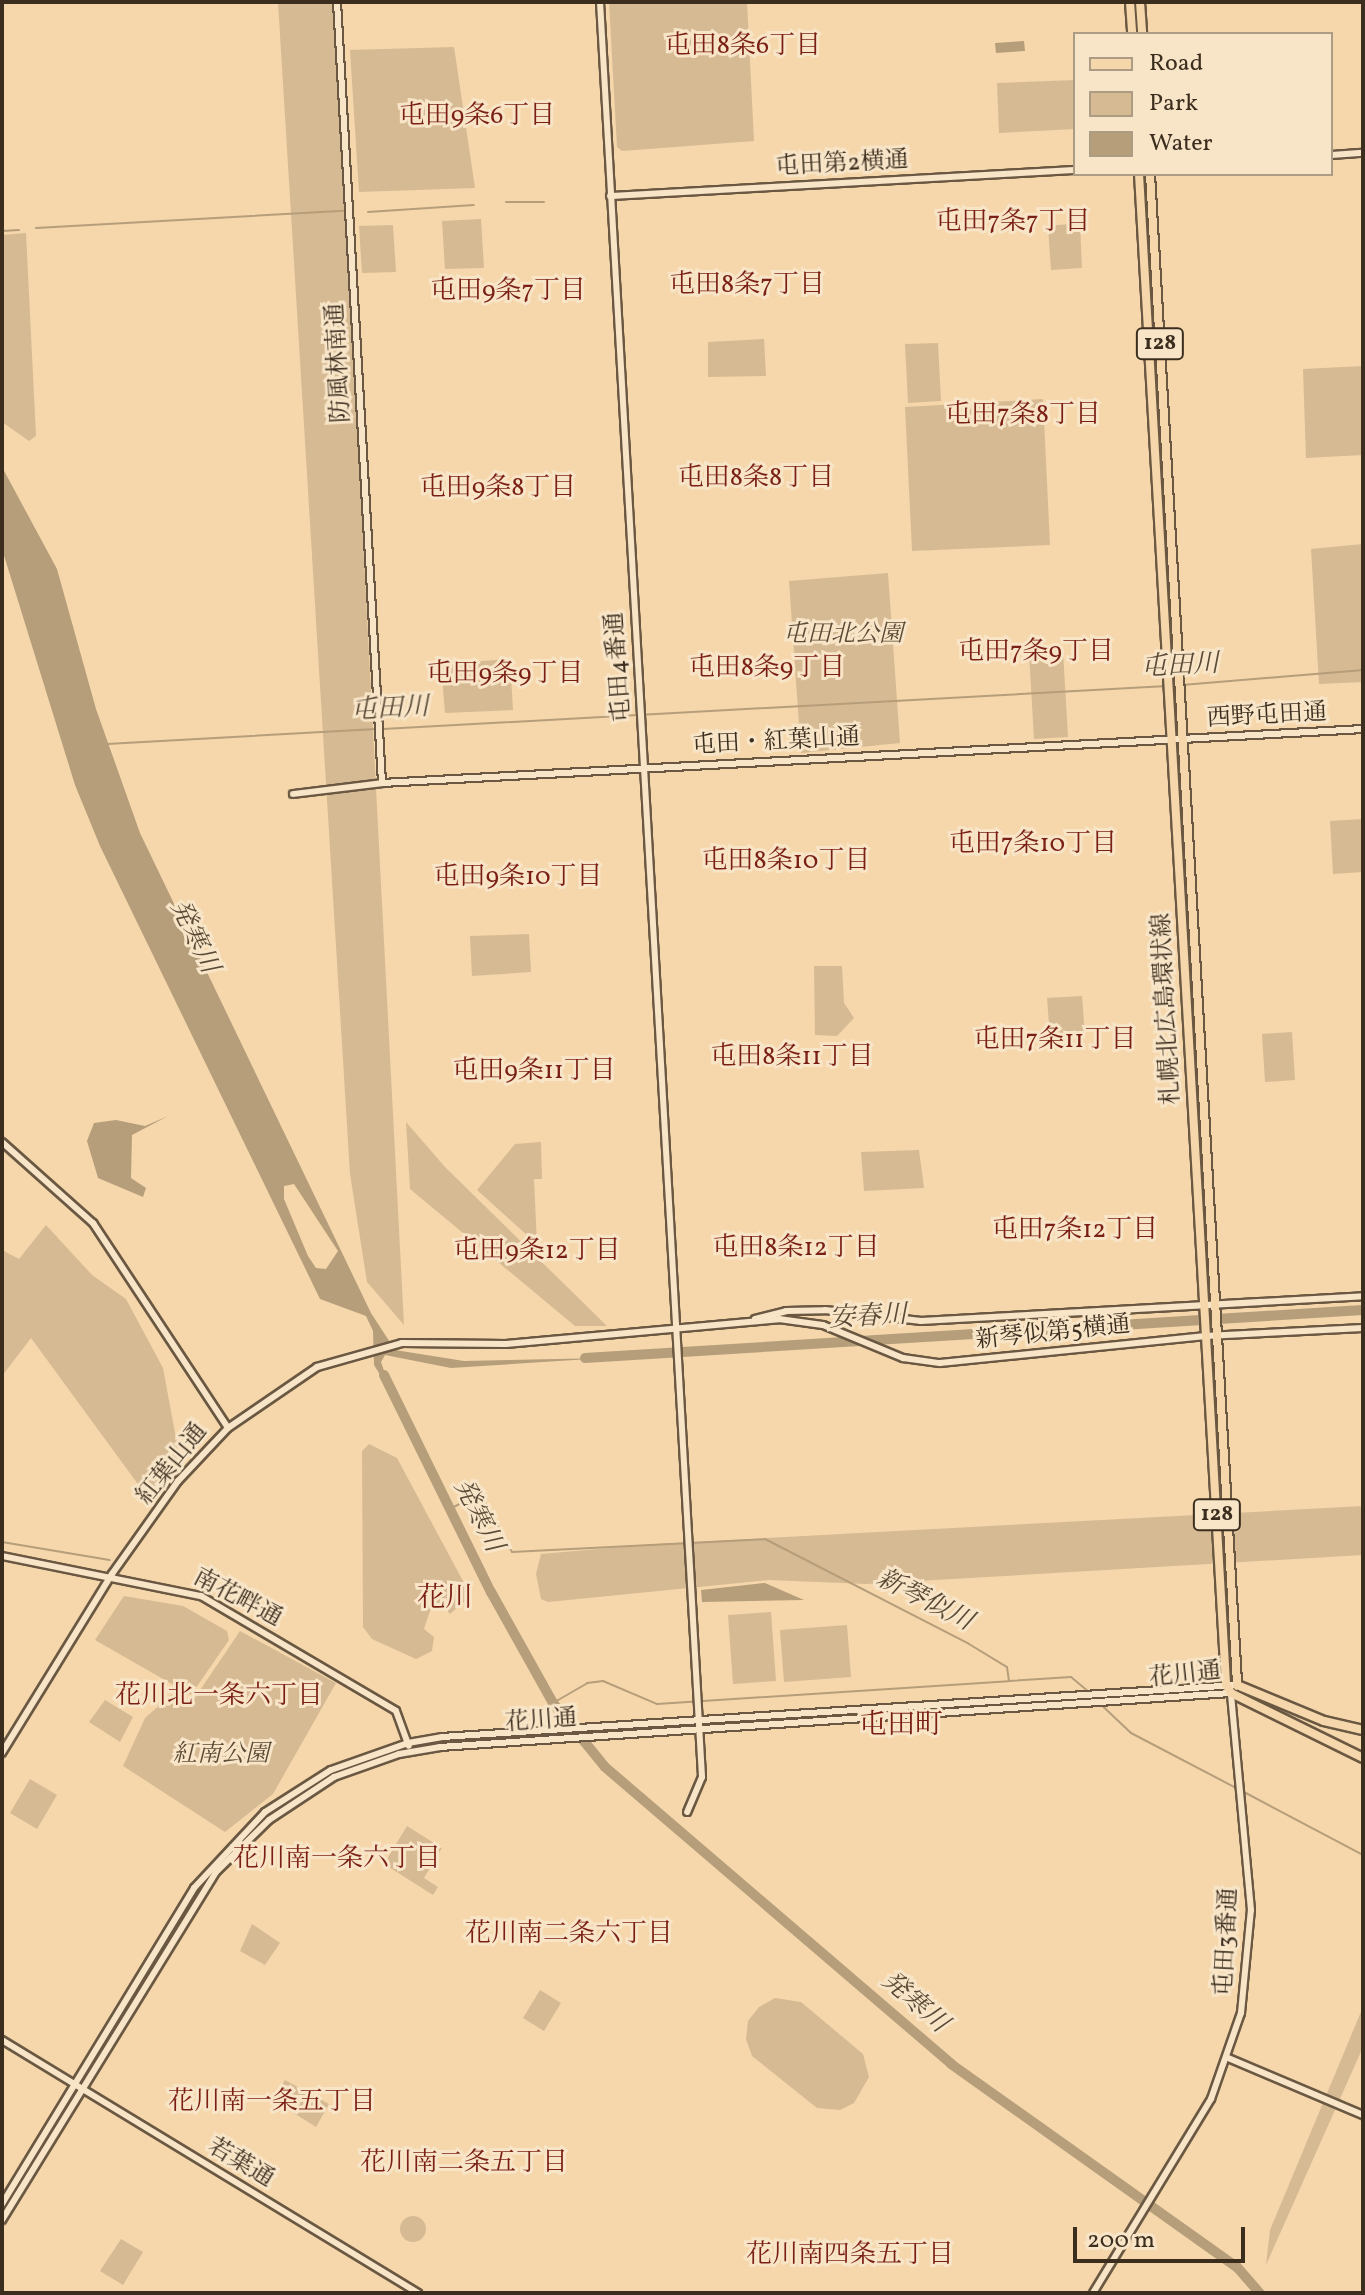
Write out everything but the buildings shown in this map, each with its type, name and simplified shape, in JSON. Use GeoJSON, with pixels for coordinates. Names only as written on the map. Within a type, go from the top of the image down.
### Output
{"type":"FeatureCollection","features":[{"type":"Feature","properties":{"kind":"main road"},"geometry":{"type":"LineString","coordinates":[[1130,2],[1132,32]]}},
{"type":"Feature","properties":{"kind":"main road"},"geometry":{"type":"LineString","coordinates":[[1140,2],[1142,32]]}},
{"type":"Feature","properties":{"kind":"main road","name":"札幌北広島環状線"},"geometry":{"type":"LineString","coordinates":[[1139,176],[1172,740],[1210,1308]]}},
{"type":"Feature","properties":{"kind":"main road","name":"札幌北広島環状線"},"geometry":{"type":"LineString","coordinates":[[1150,176],[1194,938],[1226,1684],[1231,1693]]}},
{"type":"Feature","properties":{"kind":"main road","name":"札幌北広島環状線"},"geometry":{"type":"LineString","coordinates":[[1211,1334],[1237,1685]]}},
{"type":"Feature","properties":{"kind":"main road"},"geometry":{"type":"LineString","coordinates":[[1237,1685],[1324,1721],[1363,1730]]}},
{"type":"Feature","properties":{"kind":"main road"},"geometry":{"type":"LineString","coordinates":[[1231,1693],[1363,1758]]}},
{"type":"Feature","properties":{"kind":"street","name":"防風林南通"},"geometry":{"type":"LineString","coordinates":[[337,2],[382,783]]}},
{"type":"Feature","properties":{"kind":"street","name":"屯田4番通"},"geometry":{"type":"LineString","coordinates":[[600,2],[699,1719],[701,1785],[687,1812]]}},
{"type":"Feature","properties":{"kind":"street"},"geometry":{"type":"LineString","coordinates":[[1333,155],[1363,153]]}},
{"type":"Feature","properties":{"kind":"street","name":"屯田第2横通"},"geometry":{"type":"LineString","coordinates":[[610,196],[1073,170]]}},
{"type":"Feature","properties":{"kind":"street","name":"西野屯田通"},"geometry":{"type":"LineString","coordinates":[[1172,740],[1363,729]]}},
{"type":"Feature","properties":{"kind":"street","name":"屯田・紅葉山通"},"geometry":{"type":"LineString","coordinates":[[293,794],[382,783],[1172,740]]}},
{"type":"Feature","properties":{"kind":"street","name":"紅葉山通"},"geometry":{"type":"LineString","coordinates":[[2,1142],[93,1223],[228,1428],[178,1481],[112,1574],[2,1753]]}},
{"type":"Feature","properties":{"kind":"street","name":"新琴似第5横通"},"geometry":{"type":"LineString","coordinates":[[228,1428],[298,1377],[334,1360],[402,1343],[506,1344],[676,1329],[799,1310],[921,1321],[1210,1308],[1363,1296]]}},
{"type":"Feature","properties":{"kind":"street","name":"新琴似第5横通"},"geometry":{"type":"LineString","coordinates":[[755,1319],[802,1320],[847,1333],[886,1351],[940,1363],[1211,1334],[1363,1328]]}},
{"type":"Feature","properties":{"kind":"street","name":"南花畔通"},"geometry":{"type":"LineString","coordinates":[[2,1556],[180,1588],[213,1602],[396,1711],[410,1751]]}},
{"type":"Feature","properties":{"kind":"street","name":"花川通"},"geometry":{"type":"LineString","coordinates":[[2,2204],[194,1888],[230,1844],[265,1812],[331,1770],[408,1743],[699,1719],[1237,1685]]}},
{"type":"Feature","properties":{"kind":"street","name":"花川通"},"geometry":{"type":"LineString","coordinates":[[2,2220],[202,1891],[235,1850],[269,1820],[334,1777],[410,1751],[1231,1693],[1237,1685]]}},
{"type":"Feature","properties":{"kind":"street","name":"屯田3番通"},"geometry":{"type":"LineString","coordinates":[[1093,2293],[1166,2177],[1228,2058],[1245,1994],[1251,1943],[1248,1854],[1239,1801],[1231,1693]]}},
{"type":"Feature","properties":{"kind":"street","name":"若葉通"},"geometry":{"type":"LineString","coordinates":[[2,2040],[418,2293]]}},
{"type":"Feature","properties":{"kind":"street"},"geometry":{"type":"LineString","coordinates":[[1228,2058],[1363,2115]]}},
{"type":"Feature","properties":{"kind":"green space"},"geometry":{"type":"Polygon","coordinates":[[[278,2],[335,2],[404,1325],[367,1282],[350,1174],[278,2]]]}},
{"type":"Feature","properties":{"kind":"green space"},"geometry":{"type":"Polygon","coordinates":[[[609,2],[747,2],[754,141],[622,151],[617,147],[609,2]]]}},
{"type":"Feature","properties":{"kind":"green space"},"geometry":{"type":"Polygon","coordinates":[[[454,47],[475,188],[359,192],[350,50],[454,47]]]}},
{"type":"Feature","properties":{"kind":"green space"},"geometry":{"type":"Polygon","coordinates":[[[1073,80],[1073,129],[999,133],[997,83],[1073,80]]]}},
{"type":"Feature","properties":{"kind":"green space"},"geometry":{"type":"Polygon","coordinates":[[[481,219],[484,268],[445,269],[442,221],[481,219]]]}},
{"type":"Feature","properties":{"kind":"green space"},"geometry":{"type":"Polygon","coordinates":[[[1080,223],[1082,268],[1051,270],[1048,226],[1080,223]]]}},
{"type":"Feature","properties":{"kind":"green space"},"geometry":{"type":"Polygon","coordinates":[[[393,225],[396,272],[362,273],[359,226],[393,225]]]}},
{"type":"Feature","properties":{"kind":"green space"},"geometry":{"type":"Polygon","coordinates":[[[26,233],[36,436],[29,441],[2,422],[2,235],[26,233]]]}},
{"type":"Feature","properties":{"kind":"green space"},"geometry":{"type":"Polygon","coordinates":[[[764,339],[766,376],[708,377],[708,342],[764,339]]]}},
{"type":"Feature","properties":{"kind":"green space"},"geometry":{"type":"Polygon","coordinates":[[[938,343],[941,401],[908,403],[905,344],[938,343]]]}},
{"type":"Feature","properties":{"kind":"green space"},"geometry":{"type":"Polygon","coordinates":[[[1363,366],[1363,455],[1306,458],[1303,369],[1363,366]]]}},
{"type":"Feature","properties":{"kind":"green space"},"geometry":{"type":"Polygon","coordinates":[[[1043,399],[1050,545],[912,551],[905,407],[1043,399]]]}},
{"type":"Feature","properties":{"kind":"green space"},"geometry":{"type":"Polygon","coordinates":[[[1363,544],[1363,682],[1319,684],[1311,549],[1363,544]]]}},
{"type":"Feature","properties":{"kind":"green space","name":"屯田北公園"},"geometry":{"type":"Polygon","coordinates":[[[888,573],[900,743],[801,753],[789,581],[888,573]]]}},
{"type":"Feature","properties":{"kind":"green space"},"geometry":{"type":"Polygon","coordinates":[[[1063,651],[1068,737],[1034,739],[1029,653],[1063,651]]]}},
{"type":"Feature","properties":{"kind":"green space"},"geometry":{"type":"Polygon","coordinates":[[[510,659],[513,710],[445,713],[441,664],[510,659]]]}},
{"type":"Feature","properties":{"kind":"green space"},"geometry":{"type":"Polygon","coordinates":[[[1363,819],[1363,872],[1333,874],[1330,821],[1363,819]]]}},
{"type":"Feature","properties":{"kind":"green space"},"geometry":{"type":"Polygon","coordinates":[[[529,934],[531,972],[472,976],[470,936],[529,934]]]}},
{"type":"Feature","properties":{"kind":"green space"},"geometry":{"type":"Polygon","coordinates":[[[814,966],[842,966],[844,1003],[854,1018],[837,1036],[815,1035],[814,966]]]}},
{"type":"Feature","properties":{"kind":"green space"},"geometry":{"type":"Polygon","coordinates":[[[1082,996],[1085,1036],[1050,1038],[1047,998],[1082,996]]]}},
{"type":"Feature","properties":{"kind":"green space"},"geometry":{"type":"Polygon","coordinates":[[[1292,1032],[1295,1080],[1265,1082],[1262,1034],[1292,1032]]]}},
{"type":"Feature","properties":{"kind":"green space"},"geometry":{"type":"Polygon","coordinates":[[[406,1122],[445,1167],[607,1326],[575,1326],[410,1189],[406,1122]]]}},
{"type":"Feature","properties":{"kind":"green space"},"geometry":{"type":"Polygon","coordinates":[[[541,1142],[542,1179],[534,1179],[537,1244],[477,1190],[515,1144],[541,1142]]]}},
{"type":"Feature","properties":{"kind":"green space"},"geometry":{"type":"Polygon","coordinates":[[[919,1150],[924,1188],[864,1191],[861,1152],[919,1150]]]}},
{"type":"Feature","properties":{"kind":"green space"},"geometry":{"type":"Polygon","coordinates":[[[46,1225],[92,1275],[126,1299],[163,1368],[179,1454],[151,1502],[31,1338],[2,1376],[2,1250],[19,1259],[46,1225]]]}},
{"type":"Feature","properties":{"kind":"green space"},"geometry":{"type":"Polygon","coordinates":[[[369,1444],[397,1458],[471,1596],[450,1614],[441,1603],[431,1608],[424,1629],[434,1637],[432,1651],[416,1659],[372,1639],[363,1627],[362,1451],[369,1444]]]}},
{"type":"Feature","properties":{"kind":"green space"},"geometry":{"type":"Polygon","coordinates":[[[1363,1506],[1363,1555],[866,1584],[769,1580],[548,1602],[541,1599],[536,1574],[541,1554],[655,1544],[1363,1506]]]}},
{"type":"Feature","properties":{"kind":"green space"},"geometry":{"type":"Polygon","coordinates":[[[124,1596],[183,1606],[227,1631],[229,1640],[191,1695],[95,1640],[124,1596]]]}},
{"type":"Feature","properties":{"kind":"green space"},"geometry":{"type":"Polygon","coordinates":[[[771,1612],[776,1681],[733,1684],[728,1615],[771,1612]]]}},
{"type":"Feature","properties":{"kind":"green space"},"geometry":{"type":"Polygon","coordinates":[[[847,1625],[851,1677],[784,1682],[780,1630],[847,1625]]]}},
{"type":"Feature","properties":{"kind":"green space","name":"紅南公園"},"geometry":{"type":"Polygon","coordinates":[[[240,1631],[336,1683],[273,1794],[225,1832],[123,1766],[145,1718],[171,1695],[192,1702],[240,1631]]]}},
{"type":"Feature","properties":{"kind":"green space"},"geometry":{"type":"Polygon","coordinates":[[[105,1700],[133,1717],[120,1742],[89,1722],[105,1700]]]}},
{"type":"Feature","properties":{"kind":"green space"},"geometry":{"type":"Polygon","coordinates":[[[30,1779],[57,1795],[37,1829],[10,1813],[30,1779]]]}},
{"type":"Feature","properties":{"kind":"green space"},"geometry":{"type":"Polygon","coordinates":[[[407,1826],[442,1848],[424,1878],[438,1887],[433,1895],[384,1864],[407,1826]]]}},
{"type":"Feature","properties":{"kind":"green space"},"geometry":{"type":"Polygon","coordinates":[[[252,1924],[280,1943],[265,1965],[240,1951],[252,1924]]]}},
{"type":"Feature","properties":{"kind":"green space"},"geometry":{"type":"Polygon","coordinates":[[[540,1990],[561,2003],[544,2031],[523,2018],[540,1990]]]}},
{"type":"Feature","properties":{"kind":"green space"},"geometry":{"type":"Polygon","coordinates":[[[775,1998],[801,2002],[863,2054],[869,2077],[854,2103],[840,2110],[817,2108],[752,2056],[746,2039],[748,2021],[759,2007],[775,1998]]]}},
{"type":"Feature","properties":{"kind":"green space"},"geometry":{"type":"Polygon","coordinates":[[[1363,2007],[1363,2047],[1266,2265],[1270,2230],[1363,2007]]]}},
{"type":"Feature","properties":{"kind":"green space"},"geometry":{"type":"Polygon","coordinates":[[[285,2080],[329,2104],[316,2127],[273,2100],[285,2080]]]}},
{"type":"Feature","properties":{"kind":"green space"},"geometry":{"type":"Polygon","coordinates":[[[413,2216],[422,2220],[426,2229],[422,2238],[413,2242],[404,2238],[400,2229],[404,2220],[413,2216]]]}},
{"type":"Feature","properties":{"kind":"green space"},"geometry":{"type":"Polygon","coordinates":[[[121,2239],[143,2252],[123,2285],[100,2271],[121,2239]]]}},
{"type":"Feature","properties":{"kind":"water"},"geometry":{"type":"Polygon","coordinates":[[[1024,41],[1025,51],[996,53],[995,43],[1024,41]]]}},
{"type":"Feature","properties":{"kind":"water"},"geometry":{"type":"Polygon","coordinates":[[[2,467],[57,569],[96,709],[140,833],[371,1313],[395,1350],[464,1361],[605,1358],[451,1368],[385,1355],[381,1362],[392,1394],[374,1365],[373,1331],[366,1316],[320,1299],[100,846],[75,785],[2,549],[2,467]],[[294,1184],[284,1186],[284,1199],[316,1268],[326,1269],[338,1251],[294,1184]]]}},
{"type":"Feature","properties":{"kind":"water"},"geometry":{"type":"Polygon","coordinates":[[[168,1116],[132,1135],[131,1178],[146,1188],[143,1197],[98,1178],[87,1141],[94,1123],[116,1120],[145,1126],[168,1116]]]}},
{"type":"Feature","properties":{"kind":"water"},"geometry":{"type":"Polygon","coordinates":[[[765,1583],[804,1600],[702,1602],[701,1590],[765,1583]]]}},
{"type":"Feature","properties":{"kind":"waterway"},"geometry":{"type":"LineString","coordinates":[[506,202],[544,202]]}},
{"type":"Feature","properties":{"kind":"waterway"},"geometry":{"type":"LineString","coordinates":[[368,212],[474,205]]}},
{"type":"Feature","properties":{"kind":"waterway"},"geometry":{"type":"LineString","coordinates":[[36,228],[344,211]]}},
{"type":"Feature","properties":{"kind":"waterway"},"geometry":{"type":"LineString","coordinates":[[2,231],[19,230]]}},
{"type":"Feature","properties":{"kind":"waterway","name":"屯田川"},"geometry":{"type":"LineString","coordinates":[[1182,685],[1363,670]]}},
{"type":"Feature","properties":{"kind":"waterway","name":"屯田川"},"geometry":{"type":"LineString","coordinates":[[383,729],[1167,686]]}},
{"type":"Feature","properties":{"kind":"waterway","name":"屯田川"},"geometry":{"type":"LineString","coordinates":[[107,744],[376,729]]}},
{"type":"Feature","properties":{"kind":"waterway","name":"安春川"},"geometry":{"type":"LineString","coordinates":[[585,1358],[1363,1310]]}},
{"type":"Feature","properties":{"kind":"waterway","name":"発寒川"},"geometry":{"type":"LineString","coordinates":[[384,1375],[491,1592],[553,1703],[605,1767],[951,2064],[1237,2267],[1260,2293]]}},
{"type":"Feature","properties":{"kind":"waterway","name":"新琴似川"},"geometry":{"type":"LineString","coordinates":[[450,1509],[480,1493],[512,1552],[765,1539],[969,1644],[1007,1667],[1009,1681],[1071,1677],[1089,1692]]}},
{"type":"Feature","properties":{"kind":"waterway"},"geometry":{"type":"LineString","coordinates":[[2,1542],[109,1560]]}},
{"type":"Feature","properties":{"kind":"waterway"},"geometry":{"type":"LineString","coordinates":[[553,1703],[587,1683],[603,1681],[657,1704],[1008,1681]]}},
{"type":"Feature","properties":{"kind":"waterway","name":"新琴似川"},"geometry":{"type":"LineString","coordinates":[[1093,1697],[1131,1733],[1238,1789]]}},
{"type":"Feature","properties":{"kind":"waterway","name":"新琴似川"},"geometry":{"type":"LineString","coordinates":[[1244,1792],[1363,1855]]}},
{"type":"Feature","properties":{"kind":"district","name":"屯田8条6丁目"},"geometry":{"type":"Point","coordinates":[743,47]}},
{"type":"Feature","properties":{"kind":"district","name":"屯田9条6丁目"},"geometry":{"type":"Point","coordinates":[477,117]}},
{"type":"Feature","properties":{"kind":"district","name":"屯田7条7丁目"},"geometry":{"type":"Point","coordinates":[1013,223]}},
{"type":"Feature","properties":{"kind":"district","name":"屯田8条7丁目"},"geometry":{"type":"Point","coordinates":[747,286]}},
{"type":"Feature","properties":{"kind":"district","name":"屯田9条7丁目"},"geometry":{"type":"Point","coordinates":[508,292]}},
{"type":"Feature","properties":{"kind":"district","name":"屯田7条8丁目"},"geometry":{"type":"Point","coordinates":[1023,416]}},
{"type":"Feature","properties":{"kind":"district","name":"屯田8条8丁目"},"geometry":{"type":"Point","coordinates":[756,479]}},
{"type":"Feature","properties":{"kind":"district","name":"屯田9条8丁目"},"geometry":{"type":"Point","coordinates":[498,489]}},
{"type":"Feature","properties":{"kind":"district","name":"屯田7条9丁目"},"geometry":{"type":"Point","coordinates":[1036,653]}},
{"type":"Feature","properties":{"kind":"district","name":"屯田8条9丁目"},"geometry":{"type":"Point","coordinates":[767,669]}},
{"type":"Feature","properties":{"kind":"district","name":"屯田9条9丁目"},"geometry":{"type":"Point","coordinates":[505,675]}},
{"type":"Feature","properties":{"kind":"district","name":"屯田7条10丁目"},"geometry":{"type":"Point","coordinates":[1033,845]}},
{"type":"Feature","properties":{"kind":"district","name":"屯田8条10丁目"},"geometry":{"type":"Point","coordinates":[786,862]}},
{"type":"Feature","properties":{"kind":"district","name":"屯田9条10丁目"},"geometry":{"type":"Point","coordinates":[518,878]}},
{"type":"Feature","properties":{"kind":"district","name":"屯田7条11丁目"},"geometry":{"type":"Point","coordinates":[1055,1041]}},
{"type":"Feature","properties":{"kind":"district","name":"屯田8条11丁目"},"geometry":{"type":"Point","coordinates":[792,1058]}},
{"type":"Feature","properties":{"kind":"district","name":"屯田9条11丁目"},"geometry":{"type":"Point","coordinates":[534,1072]}},
{"type":"Feature","properties":{"kind":"district","name":"屯田7条12丁目"},"geometry":{"type":"Point","coordinates":[1075,1231]}},
{"type":"Feature","properties":{"kind":"district","name":"屯田8条12丁目"},"geometry":{"type":"Point","coordinates":[796,1249]}},
{"type":"Feature","properties":{"kind":"district","name":"屯田9条12丁目"},"geometry":{"type":"Point","coordinates":[537,1252]}},
{"type":"Feature","properties":{"kind":"district","name":"花川"},"geometry":{"type":"Point","coordinates":[445,1599]}},
{"type":"Feature","properties":{"kind":"district","name":"花川北一条六丁目"},"geometry":{"type":"Point","coordinates":[219,1697]}},
{"type":"Feature","properties":{"kind":"district","name":"屯田町"},"geometry":{"type":"Point","coordinates":[901,1726]}},
{"type":"Feature","properties":{"kind":"district","name":"花川南一条六丁目"},"geometry":{"type":"Point","coordinates":[337,1860]}},
{"type":"Feature","properties":{"kind":"district","name":"花川南二条六丁目"},"geometry":{"type":"Point","coordinates":[569,1935]}},
{"type":"Feature","properties":{"kind":"district","name":"花川南一条五丁目"},"geometry":{"type":"Point","coordinates":[272,2103]}},
{"type":"Feature","properties":{"kind":"district","name":"花川南二条五丁目"},"geometry":{"type":"Point","coordinates":[464,2164]}},
{"type":"Feature","properties":{"kind":"district","name":"花川南四条五丁目"},"geometry":{"type":"Point","coordinates":[850,2256]}}]}
